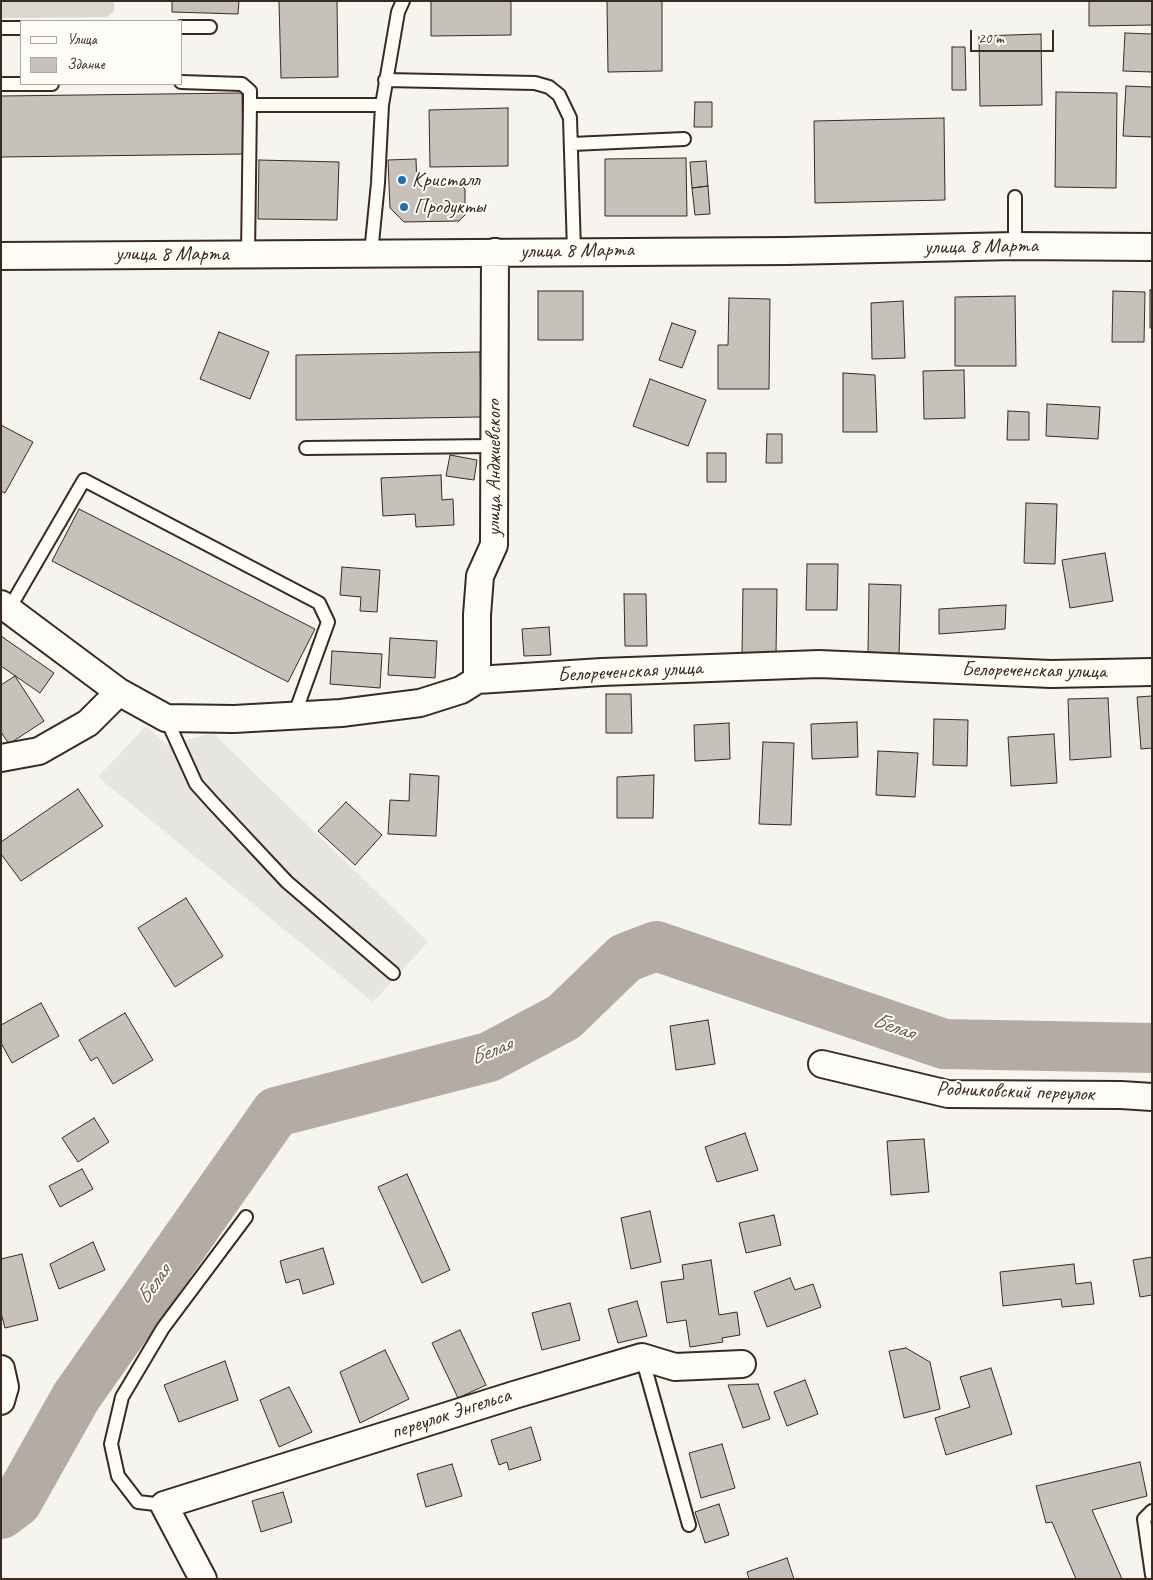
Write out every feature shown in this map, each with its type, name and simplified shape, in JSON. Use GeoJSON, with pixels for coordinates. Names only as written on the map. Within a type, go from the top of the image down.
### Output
{"type":"FeatureCollection","features":[{"type":"Feature","properties":{"kind":"street","name":"улица 8 Марта"},"geometry":{"type":"LineString","coordinates":[[1,256],[788,251],[1015,246],[1152,248]]}},
{"type":"Feature","properties":{"kind":"street","name":"улица Анджиевского"},"geometry":{"type":"LineString","coordinates":[[477,680],[477,615],[480,576],[494,545],[495,252]]}},
{"type":"Feature","properties":{"kind":"street","name":"Белореченская улица"},"geometry":{"type":"LineString","coordinates":[[5,607],[119,692],[166,718],[234,719],[341,713],[420,702],[461,690],[477,680],[602,672],[819,664],[1051,674],[1152,672]]}},
{"type":"Feature","properties":{"kind":"street"},"geometry":{"type":"LineString","coordinates":[[1,758],[39,751],[88,723],[119,692]]}},
{"type":"Feature","properties":{"kind":"street","name":"Родниковский переулок"},"geometry":{"type":"LineString","coordinates":[[822,1064],[948,1094],[1121,1095],[1152,1098]]}},
{"type":"Feature","properties":{"kind":"street"},"geometry":{"type":"LineString","coordinates":[[642,1357],[675,1367],[742,1364]]}},
{"type":"Feature","properties":{"kind":"street","name":"переулок Энгельса"},"geometry":{"type":"LineString","coordinates":[[164,1505],[514,1394],[642,1357]]}},
{"type":"Feature","properties":{"kind":"street"},"geometry":{"type":"LineString","coordinates":[[1,1369],[5,1387],[1,1401]]}},
{"type":"Feature","properties":{"kind":"street"},"geometry":{"type":"LineString","coordinates":[[164,1505],[203,1579]]}},
{"type":"Feature","properties":{"kind":"lane"},"geometry":{"type":"LineString","coordinates":[[371,253],[385,80],[398,12],[402,1]]}},
{"type":"Feature","properties":{"kind":"lane"},"geometry":{"type":"LineString","coordinates":[[182,28],[210,27]]}},
{"type":"Feature","properties":{"kind":"lane"},"geometry":{"type":"LineString","coordinates":[[1,28],[20,28]]}},
{"type":"Feature","properties":{"kind":"lane"},"geometry":{"type":"LineString","coordinates":[[385,80],[535,83],[549,87],[566,105],[570,118],[574,251]]}},
{"type":"Feature","properties":{"kind":"lane"},"geometry":{"type":"LineString","coordinates":[[182,82],[242,84],[250,91],[248,254]]}},
{"type":"Feature","properties":{"kind":"lane"},"geometry":{"type":"LineString","coordinates":[[1,84],[20,84]]}},
{"type":"Feature","properties":{"kind":"lane"},"geometry":{"type":"LineString","coordinates":[[250,105],[382,105]]}},
{"type":"Feature","properties":{"kind":"lane"},"geometry":{"type":"LineString","coordinates":[[572,144],[684,139]]}},
{"type":"Feature","properties":{"kind":"lane"},"geometry":{"type":"LineString","coordinates":[[1015,197],[1015,246]]}},
{"type":"Feature","properties":{"kind":"lane"},"geometry":{"type":"LineString","coordinates":[[306,448],[494,446]]}},
{"type":"Feature","properties":{"kind":"lane"},"geometry":{"type":"LineString","coordinates":[[5,607],[84,480],[319,603],[328,622],[294,716]]}},
{"type":"Feature","properties":{"kind":"lane"},"geometry":{"type":"LineString","coordinates":[[166,718],[196,784],[287,882],[393,973]]}},
{"type":"Feature","properties":{"kind":"lane"},"geometry":{"type":"LineString","coordinates":[[164,1505],[138,1502],[118,1476],[111,1444],[122,1397],[163,1328],[246,1217]]}},
{"type":"Feature","properties":{"kind":"lane"},"geometry":{"type":"LineString","coordinates":[[642,1357],[689,1525]]}},
{"type":"Feature","properties":{"kind":"lane"},"geometry":{"type":"LineString","coordinates":[[1152,1511],[1144,1519],[1152,1575]]}},
{"type":"Feature","properties":{"kind":"shaded area"},"geometry":{"type":"Polygon","coordinates":[[[1,1],[114,1],[114,11],[106,17],[1,18],[1,1]]]}},
{"type":"Feature","properties":{"kind":"shaded area"},"geometry":{"type":"Polygon","coordinates":[[[146,726],[167,745],[213,733],[428,942],[373,1002],[98,777],[146,726]]]}},
{"type":"Feature","properties":{"kind":"building"},"geometry":{"type":"Polygon","coordinates":[[[172,1],[239,1],[238,14],[172,12],[172,1]]]}},
{"type":"Feature","properties":{"kind":"building"},"geometry":{"type":"Polygon","coordinates":[[[279,1],[337,1],[338,77],[281,78],[279,1]]]}},
{"type":"Feature","properties":{"kind":"building"},"geometry":{"type":"Polygon","coordinates":[[[431,1],[511,1],[511,35],[431,36],[431,1]]]}},
{"type":"Feature","properties":{"kind":"building"},"geometry":{"type":"Polygon","coordinates":[[[607,1],[662,1],[662,71],[608,72],[607,1]]]}},
{"type":"Feature","properties":{"kind":"building"},"geometry":{"type":"Polygon","coordinates":[[[1089,1],[1152,1],[1152,25],[1089,26],[1089,1]]]}},
{"type":"Feature","properties":{"kind":"building"},"geometry":{"type":"Polygon","coordinates":[[[1125,33],[1152,34],[1152,72],[1123,71],[1125,33]]]}},
{"type":"Feature","properties":{"kind":"building"},"geometry":{"type":"Polygon","coordinates":[[[1041,34],[1042,105],[980,106],[979,36],[1041,34]]]}},
{"type":"Feature","properties":{"kind":"building"},"geometry":{"type":"Polygon","coordinates":[[[952,47],[965,47],[966,90],[952,90],[952,47]]]}},
{"type":"Feature","properties":{"kind":"building"},"geometry":{"type":"Polygon","coordinates":[[[1126,86],[1152,87],[1152,137],[1123,136],[1126,86]]]}},
{"type":"Feature","properties":{"kind":"building"},"geometry":{"type":"Polygon","coordinates":[[[1056,92],[1117,93],[1116,188],[1055,187],[1056,92]]]}},
{"type":"Feature","properties":{"kind":"building"},"geometry":{"type":"Polygon","coordinates":[[[242,93],[243,154],[1,157],[1,96],[242,93]]]}},
{"type":"Feature","properties":{"kind":"building"},"geometry":{"type":"Polygon","coordinates":[[[695,102],[712,102],[712,127],[694,127],[695,102]]]}},
{"type":"Feature","properties":{"kind":"building"},"geometry":{"type":"Polygon","coordinates":[[[508,108],[508,166],[430,167],[429,110],[508,108]]]}},
{"type":"Feature","properties":{"kind":"building"},"geometry":{"type":"Polygon","coordinates":[[[944,118],[945,200],[815,203],[814,121],[944,118]]]}},
{"type":"Feature","properties":{"kind":"building"},"geometry":{"type":"Polygon","coordinates":[[[686,158],[687,216],[605,216],[605,159],[686,158]]]}},
{"type":"Feature","properties":{"kind":"building"},"geometry":{"type":"Polygon","coordinates":[[[416,159],[417,186],[459,183],[465,189],[465,215],[459,221],[404,222],[390,208],[388,160],[416,159]]]}},
{"type":"Feature","properties":{"kind":"building"},"geometry":{"type":"Polygon","coordinates":[[[259,160],[339,162],[337,220],[258,219],[259,160]]]}},
{"type":"Feature","properties":{"kind":"building"},"geometry":{"type":"Polygon","coordinates":[[[706,161],[708,186],[692,188],[690,162],[706,161]]]}},
{"type":"Feature","properties":{"kind":"building"},"geometry":{"type":"Polygon","coordinates":[[[708,186],[710,214],[695,215],[692,188],[708,186]]]}},
{"type":"Feature","properties":{"kind":"building"},"geometry":{"type":"Polygon","coordinates":[[[1150,290],[1152,290],[1152,328],[1150,328],[1150,290]]]}},
{"type":"Feature","properties":{"kind":"building"},"geometry":{"type":"Polygon","coordinates":[[[538,291],[583,291],[583,340],[538,340],[538,291]]]}},
{"type":"Feature","properties":{"kind":"building"},"geometry":{"type":"Polygon","coordinates":[[[1113,291],[1145,292],[1144,342],[1112,342],[1113,291]]]}},
{"type":"Feature","properties":{"kind":"building"},"geometry":{"type":"Polygon","coordinates":[[[1015,296],[1016,366],[955,366],[955,297],[1015,296]]]}},
{"type":"Feature","properties":{"kind":"building"},"geometry":{"type":"Polygon","coordinates":[[[729,298],[770,299],[769,389],[718,389],[718,345],[728,345],[729,298]]]}},
{"type":"Feature","properties":{"kind":"building"},"geometry":{"type":"Polygon","coordinates":[[[903,301],[905,358],[872,359],[871,303],[903,301]]]}},
{"type":"Feature","properties":{"kind":"building"},"geometry":{"type":"Polygon","coordinates":[[[672,323],[696,331],[682,368],[659,360],[672,323]]]}},
{"type":"Feature","properties":{"kind":"building"},"geometry":{"type":"Polygon","coordinates":[[[219,332],[269,352],[250,399],[200,379],[219,332]]]}},
{"type":"Feature","properties":{"kind":"building"},"geometry":{"type":"Polygon","coordinates":[[[480,352],[481,417],[296,420],[296,355],[480,352]]]}},
{"type":"Feature","properties":{"kind":"building"},"geometry":{"type":"Polygon","coordinates":[[[964,370],[965,418],[924,419],[923,371],[964,370]]]}},
{"type":"Feature","properties":{"kind":"building"},"geometry":{"type":"Polygon","coordinates":[[[843,373],[875,375],[877,432],[843,432],[843,373]]]}},
{"type":"Feature","properties":{"kind":"building"},"geometry":{"type":"Polygon","coordinates":[[[650,379],[706,400],[688,446],[633,426],[650,379]]]}},
{"type":"Feature","properties":{"kind":"building"},"geometry":{"type":"Polygon","coordinates":[[[1047,404],[1100,407],[1098,439],[1046,436],[1047,404]]]}},
{"type":"Feature","properties":{"kind":"building"},"geometry":{"type":"Polygon","coordinates":[[[1008,411],[1029,412],[1029,440],[1007,440],[1008,411]]]}},
{"type":"Feature","properties":{"kind":"building"},"geometry":{"type":"Polygon","coordinates":[[[1,425],[33,442],[5,493],[1,491],[1,425]]]}},
{"type":"Feature","properties":{"kind":"building"},"geometry":{"type":"Polygon","coordinates":[[[767,434],[782,434],[782,463],[766,463],[767,434]]]}},
{"type":"Feature","properties":{"kind":"building"},"geometry":{"type":"Polygon","coordinates":[[[707,453],[726,453],[726,482],[707,482],[707,453]]]}},
{"type":"Feature","properties":{"kind":"building"},"geometry":{"type":"Polygon","coordinates":[[[450,455],[477,460],[474,480],[446,476],[450,455]]]}},
{"type":"Feature","properties":{"kind":"building"},"geometry":{"type":"Polygon","coordinates":[[[441,475],[442,500],[453,499],[454,525],[416,527],[415,514],[383,516],[381,478],[441,475]]]}},
{"type":"Feature","properties":{"kind":"building"},"geometry":{"type":"Polygon","coordinates":[[[1026,503],[1057,504],[1055,564],[1024,563],[1026,503]]]}},
{"type":"Feature","properties":{"kind":"building"},"geometry":{"type":"Polygon","coordinates":[[[79,509],[315,629],[288,682],[52,561],[79,509]]]}},
{"type":"Feature","properties":{"kind":"building"},"geometry":{"type":"Polygon","coordinates":[[[1105,553],[1113,601],[1070,608],[1062,560],[1105,553]]]}},
{"type":"Feature","properties":{"kind":"building"},"geometry":{"type":"Polygon","coordinates":[[[807,564],[838,564],[837,610],[806,610],[807,564]]]}},
{"type":"Feature","properties":{"kind":"building"},"geometry":{"type":"Polygon","coordinates":[[[342,567],[380,570],[377,612],[360,611],[361,597],[340,595],[342,567]]]}},
{"type":"Feature","properties":{"kind":"building"},"geometry":{"type":"Polygon","coordinates":[[[869,584],[901,585],[899,654],[868,653],[869,584]]]}},
{"type":"Feature","properties":{"kind":"building"},"geometry":{"type":"Polygon","coordinates":[[[743,589],[777,589],[776,654],[742,654],[743,589]]]}},
{"type":"Feature","properties":{"kind":"building"},"geometry":{"type":"Polygon","coordinates":[[[624,594],[646,594],[647,646],[625,646],[624,594]]]}},
{"type":"Feature","properties":{"kind":"building"},"geometry":{"type":"Polygon","coordinates":[[[1006,605],[1005,629],[939,634],[939,609],[1006,605]]]}},
{"type":"Feature","properties":{"kind":"building"},"geometry":{"type":"Polygon","coordinates":[[[549,627],[551,655],[524,656],[522,629],[549,627]]]}},
{"type":"Feature","properties":{"kind":"building"},"geometry":{"type":"Polygon","coordinates":[[[1,636],[54,673],[40,693],[1,666],[1,636]]]}},
{"type":"Feature","properties":{"kind":"building"},"geometry":{"type":"Polygon","coordinates":[[[390,638],[437,641],[435,678],[388,675],[390,638]]]}},
{"type":"Feature","properties":{"kind":"building"},"geometry":{"type":"Polygon","coordinates":[[[332,651],[382,654],[380,688],[330,684],[332,651]]]}},
{"type":"Feature","properties":{"kind":"building"},"geometry":{"type":"Polygon","coordinates":[[[15,676],[44,721],[9,744],[1,732],[1,685],[15,676]]]}},
{"type":"Feature","properties":{"kind":"building"},"geometry":{"type":"Polygon","coordinates":[[[606,694],[631,694],[632,733],[606,733],[606,694]]]}},
{"type":"Feature","properties":{"kind":"building"},"geometry":{"type":"Polygon","coordinates":[[[1152,696],[1152,748],[1141,749],[1137,697],[1152,696]]]}},
{"type":"Feature","properties":{"kind":"building"},"geometry":{"type":"Polygon","coordinates":[[[1108,698],[1111,757],[1070,760],[1068,699],[1108,698]]]}},
{"type":"Feature","properties":{"kind":"building"},"geometry":{"type":"Polygon","coordinates":[[[934,719],[968,720],[967,766],[933,765],[934,719]]]}},
{"type":"Feature","properties":{"kind":"building"},"geometry":{"type":"Polygon","coordinates":[[[857,722],[858,757],[812,759],[811,724],[857,722]]]}},
{"type":"Feature","properties":{"kind":"building"},"geometry":{"type":"Polygon","coordinates":[[[729,723],[730,759],[695,761],[694,725],[729,723]]]}},
{"type":"Feature","properties":{"kind":"building"},"geometry":{"type":"Polygon","coordinates":[[[1054,734],[1057,783],[1011,786],[1008,737],[1054,734]]]}},
{"type":"Feature","properties":{"kind":"building"},"geometry":{"type":"Polygon","coordinates":[[[763,742],[794,743],[791,825],[759,824],[763,742]]]}},
{"type":"Feature","properties":{"kind":"building"},"geometry":{"type":"Polygon","coordinates":[[[878,751],[918,753],[915,797],[876,795],[878,751]]]}},
{"type":"Feature","properties":{"kind":"building"},"geometry":{"type":"Polygon","coordinates":[[[410,774],[439,776],[436,836],[388,834],[390,800],[409,801],[410,774]]]}},
{"type":"Feature","properties":{"kind":"building"},"geometry":{"type":"Polygon","coordinates":[[[654,775],[653,818],[617,818],[617,777],[654,775]]]}},
{"type":"Feature","properties":{"kind":"building"},"geometry":{"type":"Polygon","coordinates":[[[78,789],[103,826],[21,881],[1,854],[1,842],[78,789]]]}},
{"type":"Feature","properties":{"kind":"building"},"geometry":{"type":"Polygon","coordinates":[[[346,802],[382,835],[355,865],[318,831],[346,802]]]}},
{"type":"Feature","properties":{"kind":"building"},"geometry":{"type":"Polygon","coordinates":[[[186,898],[223,956],[175,987],[138,928],[186,898]]]}},
{"type":"Feature","properties":{"kind":"building"},"geometry":{"type":"Polygon","coordinates":[[[41,1003],[59,1036],[12,1063],[1,1043],[1,1025],[41,1003]]]}},
{"type":"Feature","properties":{"kind":"building"},"geometry":{"type":"Polygon","coordinates":[[[125,1013],[153,1060],[113,1084],[97,1057],[91,1061],[79,1040],[125,1013]]]}},
{"type":"Feature","properties":{"kind":"building"},"geometry":{"type":"Polygon","coordinates":[[[708,1020],[715,1064],[676,1070],[670,1026],[708,1020]]]}},
{"type":"Feature","properties":{"kind":"building"},"geometry":{"type":"Polygon","coordinates":[[[94,1118],[109,1142],[78,1162],[62,1138],[94,1118]]]}},
{"type":"Feature","properties":{"kind":"building"},"geometry":{"type":"Polygon","coordinates":[[[745,1133],[758,1170],[717,1182],[705,1147],[745,1133]]]}},
{"type":"Feature","properties":{"kind":"building"},"geometry":{"type":"Polygon","coordinates":[[[924,1139],[929,1192],[891,1195],[887,1141],[924,1139]]]}},
{"type":"Feature","properties":{"kind":"building"},"geometry":{"type":"Polygon","coordinates":[[[82,1169],[93,1189],[60,1207],[49,1186],[82,1169]]]}},
{"type":"Feature","properties":{"kind":"building"},"geometry":{"type":"Polygon","coordinates":[[[407,1174],[450,1270],[422,1283],[378,1187],[407,1174]]]}},
{"type":"Feature","properties":{"kind":"building"},"geometry":{"type":"Polygon","coordinates":[[[650,1211],[661,1262],[631,1269],[621,1218],[650,1211]]]}},
{"type":"Feature","properties":{"kind":"building"},"geometry":{"type":"Polygon","coordinates":[[[774,1215],[781,1245],[746,1253],[739,1223],[774,1215]]]}},
{"type":"Feature","properties":{"kind":"building"},"geometry":{"type":"Polygon","coordinates":[[[93,1242],[105,1270],[59,1289],[50,1264],[93,1242]]]}},
{"type":"Feature","properties":{"kind":"building"},"geometry":{"type":"Polygon","coordinates":[[[323,1248],[334,1284],[303,1294],[299,1279],[286,1283],[280,1261],[323,1248]]]}},
{"type":"Feature","properties":{"kind":"building"},"geometry":{"type":"Polygon","coordinates":[[[22,1254],[38,1320],[5,1328],[1,1313],[1,1259],[22,1254]]]}},
{"type":"Feature","properties":{"kind":"building"},"geometry":{"type":"Polygon","coordinates":[[[1152,1257],[1152,1295],[1140,1297],[1133,1260],[1152,1257]]]}},
{"type":"Feature","properties":{"kind":"building"},"geometry":{"type":"Polygon","coordinates":[[[711,1260],[719,1315],[737,1312],[740,1335],[722,1338],[723,1342],[690,1347],[686,1320],[667,1323],[661,1282],[684,1279],[682,1265],[711,1260]]]}},
{"type":"Feature","properties":{"kind":"building"},"geometry":{"type":"Polygon","coordinates":[[[1074,1264],[1076,1284],[1091,1282],[1094,1304],[1062,1307],[1061,1299],[1003,1306],[1000,1272],[1074,1264]]]}},
{"type":"Feature","properties":{"kind":"building"},"geometry":{"type":"Polygon","coordinates":[[[790,1278],[795,1290],[813,1284],[821,1307],[767,1327],[754,1292],[790,1278]]]}},
{"type":"Feature","properties":{"kind":"building"},"geometry":{"type":"Polygon","coordinates":[[[637,1301],[647,1336],[618,1343],[608,1309],[637,1301]]]}},
{"type":"Feature","properties":{"kind":"building"},"geometry":{"type":"Polygon","coordinates":[[[570,1303],[580,1340],[542,1350],[532,1313],[570,1303]]]}},
{"type":"Feature","properties":{"kind":"building"},"geometry":{"type":"Polygon","coordinates":[[[460,1330],[486,1385],[458,1398],[432,1343],[460,1330]]]}},
{"type":"Feature","properties":{"kind":"building"},"geometry":{"type":"Polygon","coordinates":[[[906,1348],[930,1362],[940,1409],[904,1418],[889,1351],[906,1348]]]}},
{"type":"Feature","properties":{"kind":"building"},"geometry":{"type":"Polygon","coordinates":[[[385,1350],[409,1399],[360,1423],[340,1372],[385,1350]]]}},
{"type":"Feature","properties":{"kind":"building"},"geometry":{"type":"Polygon","coordinates":[[[225,1361],[238,1400],[179,1422],[164,1385],[225,1361]]]}},
{"type":"Feature","properties":{"kind":"building"},"geometry":{"type":"Polygon","coordinates":[[[991,1368],[1012,1434],[946,1455],[935,1418],[970,1407],[960,1377],[991,1368]]]}},
{"type":"Feature","properties":{"kind":"building"},"geometry":{"type":"Polygon","coordinates":[[[805,1380],[818,1414],[787,1426],[774,1392],[805,1380]]]}},
{"type":"Feature","properties":{"kind":"building"},"geometry":{"type":"Polygon","coordinates":[[[758,1384],[770,1419],[743,1428],[728,1385],[758,1384]]]}},
{"type":"Feature","properties":{"kind":"building"},"geometry":{"type":"Polygon","coordinates":[[[289,1387],[312,1432],[279,1447],[260,1400],[289,1387]]]}},
{"type":"Feature","properties":{"kind":"building"},"geometry":{"type":"Polygon","coordinates":[[[531,1427],[541,1460],[509,1470],[507,1462],[499,1465],[491,1440],[531,1427]]]}},
{"type":"Feature","properties":{"kind":"building"},"geometry":{"type":"Polygon","coordinates":[[[722,1444],[735,1488],[701,1498],[689,1453],[722,1444]]]}},
{"type":"Feature","properties":{"kind":"building"},"geometry":{"type":"Polygon","coordinates":[[[1140,1462],[1147,1496],[1092,1510],[1122,1579],[1076,1579],[1052,1522],[1046,1523],[1036,1486],[1140,1462]]]}},
{"type":"Feature","properties":{"kind":"building"},"geometry":{"type":"Polygon","coordinates":[[[452,1464],[462,1496],[426,1507],[417,1474],[452,1464]]]}},
{"type":"Feature","properties":{"kind":"building"},"geometry":{"type":"Polygon","coordinates":[[[283,1492],[292,1522],[261,1532],[252,1501],[283,1492]]]}},
{"type":"Feature","properties":{"kind":"building"},"geometry":{"type":"Polygon","coordinates":[[[719,1504],[729,1535],[705,1543],[695,1512],[719,1504]]]}},
{"type":"Feature","properties":{"kind":"building"},"geometry":{"type":"Polygon","coordinates":[[[787,1558],[794,1579],[749,1579],[747,1572],[787,1558]]]}},
{"type":"Feature","properties":{"kind":"waterway","name":"Белая"},"geometry":{"type":"LineString","coordinates":[[1,1514],[17,1502],[76,1397],[276,1112],[489,1057],[564,1017],[625,958],[656,946],[944,1044],[1152,1048]]}},
{"type":"Feature","properties":{"kind":"place","name":"Кристалл"},"geometry":{"type":"Point","coordinates":[402,180]}},
{"type":"Feature","properties":{"kind":"place","name":"Продукты"},"geometry":{"type":"Point","coordinates":[404,207]}}]}
